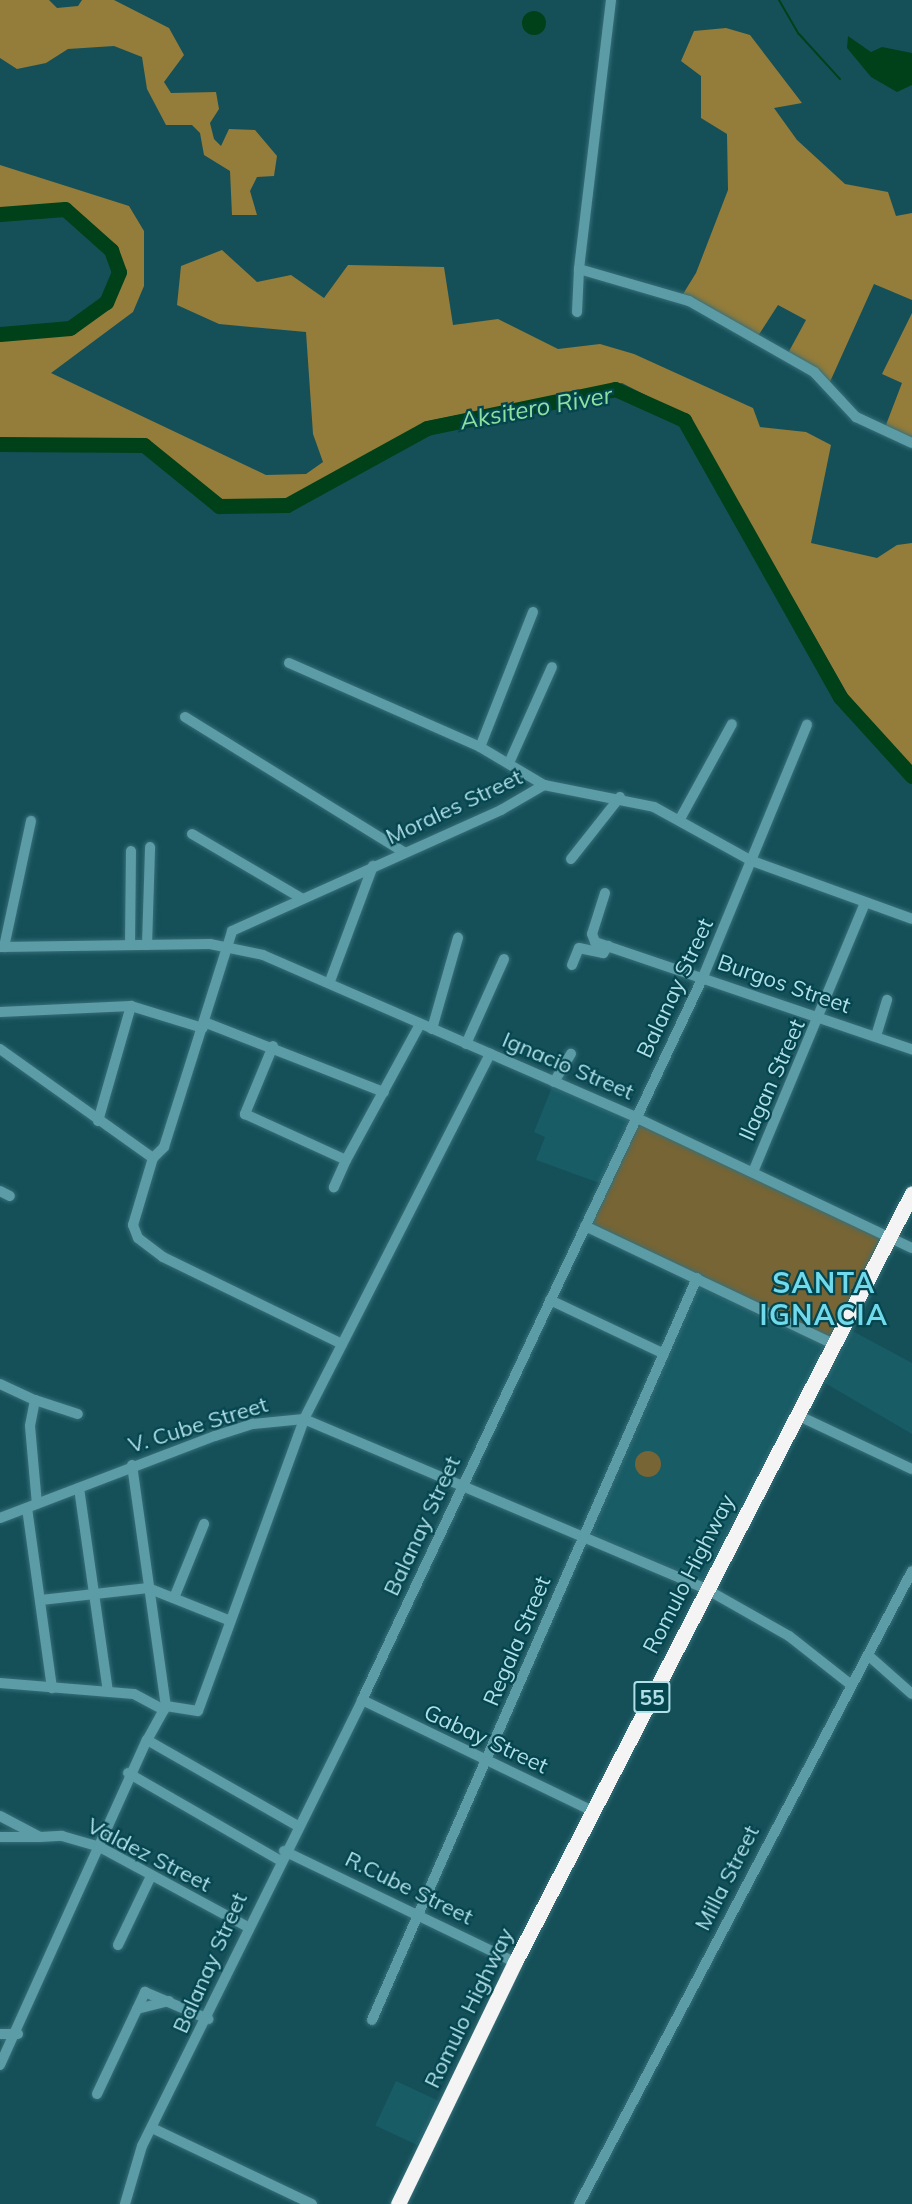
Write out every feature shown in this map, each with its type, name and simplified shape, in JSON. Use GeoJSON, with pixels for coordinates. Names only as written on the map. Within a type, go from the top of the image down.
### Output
{"type":"FeatureCollection","features":[{"type":"Feature","properties":{"kind":"highway","name":"Romulo Highway"},"geometry":{"type":"LineString","coordinates":[[398,2204],[515,1962],[889,1237],[908,1210],[912,1193]]}},
{"type":"Feature","properties":{"kind":"street"},"geometry":{"type":"LineString","coordinates":[[577,312],[579,269],[611,0]]}},
{"type":"Feature","properties":{"kind":"street"},"geometry":{"type":"LineString","coordinates":[[579,269],[689,301],[814,372],[856,417],[912,443]]}},
{"type":"Feature","properties":{"kind":"street"},"geometry":{"type":"LineString","coordinates":[[480,747],[533,612]]}},
{"type":"Feature","properties":{"kind":"street"},"geometry":{"type":"LineString","coordinates":[[289,663],[480,747],[544,786]]}},
{"type":"Feature","properties":{"kind":"street"},"geometry":{"type":"LineString","coordinates":[[509,763],[552,667]]}},
{"type":"Feature","properties":{"kind":"street"},"geometry":{"type":"LineString","coordinates":[[185,717],[404,852]]}},
{"type":"Feature","properties":{"kind":"street"},"geometry":{"type":"LineString","coordinates":[[680,819],[732,724]]}},
{"type":"Feature","properties":{"kind":"street","name":"Balanay Street"},"geometry":{"type":"LineString","coordinates":[[124,2204],[152,2128],[208,2019],[246,1926],[362,1700],[703,976],[807,725]]}},
{"type":"Feature","properties":{"kind":"street","name":"Morales Street"},"geometry":{"type":"LineString","coordinates":[[225,945],[238,926],[544,786],[620,797],[680,819],[752,861],[912,919]]}},
{"type":"Feature","properties":{"kind":"street"},"geometry":{"type":"LineString","coordinates":[[572,859],[620,797]]}},
{"type":"Feature","properties":{"kind":"street"},"geometry":{"type":"LineString","coordinates":[[2,947],[31,821]]}},
{"type":"Feature","properties":{"kind":"street"},"geometry":{"type":"LineString","coordinates":[[192,834],[301,898]]}},
{"type":"Feature","properties":{"kind":"street"},"geometry":{"type":"LineString","coordinates":[[147,945],[150,847]]}},
{"type":"Feature","properties":{"kind":"street"},"geometry":{"type":"LineString","coordinates":[[130,945],[131,851]]}},
{"type":"Feature","properties":{"kind":"street"},"geometry":{"type":"LineString","coordinates":[[330,981],[373,866]]}},
{"type":"Feature","properties":{"kind":"street"},"geometry":{"type":"LineString","coordinates":[[572,965],[579,948],[603,952],[608,946],[592,939],[605,893]]}},
{"type":"Feature","properties":{"kind":"street","name":"Ilagan Street"},"geometry":{"type":"LineString","coordinates":[[753,1172],[820,1017],[865,903]]}},
{"type":"Feature","properties":{"kind":"street"},"geometry":{"type":"LineString","coordinates":[[432,1029],[458,938]]}},
{"type":"Feature","properties":{"kind":"street"},"geometry":{"type":"LineString","coordinates":[[225,945],[204,1025],[164,1147],[153,1158],[133,1210],[138,1238],[212,1284],[342,1344]]}},
{"type":"Feature","properties":{"kind":"street","name":"Ignacio Street"},"geometry":{"type":"LineString","coordinates":[[2,947],[225,945],[330,981],[420,1024],[637,1118],[912,1248]]}},
{"type":"Feature","properties":{"kind":"street","name":"Burgos Street"},"geometry":{"type":"LineString","coordinates":[[608,946],[703,976],[912,1049]]}},
{"type":"Feature","properties":{"kind":"street"},"geometry":{"type":"LineString","coordinates":[[466,1044],[504,959]]}},
{"type":"Feature","properties":{"kind":"street"},"geometry":{"type":"LineString","coordinates":[[876,1036],[887,1000]]}},
{"type":"Feature","properties":{"kind":"street"},"geometry":{"type":"LineString","coordinates":[[98,1120],[131,1006]]}},
{"type":"Feature","properties":{"kind":"street"},"geometry":{"type":"LineString","coordinates":[[0,1012],[131,1006],[273,1046],[384,1092]]}},
{"type":"Feature","properties":{"kind":"street"},"geometry":{"type":"LineString","coordinates":[[334,1187],[346,1160],[420,1024]]}},
{"type":"Feature","properties":{"kind":"street"},"geometry":{"type":"LineString","coordinates":[[273,1046],[245,1114],[346,1160]]}},
{"type":"Feature","properties":{"kind":"street"},"geometry":{"type":"LineString","coordinates":[[0,1049],[153,1158]]}},
{"type":"Feature","properties":{"kind":"street"},"geometry":{"type":"LineString","coordinates":[[0,1683],[134,1694],[165,1708],[198,1711],[228,1620],[304,1419],[490,1054]]}},
{"type":"Feature","properties":{"kind":"street"},"geometry":{"type":"LineString","coordinates":[[554,1082],[571,1054]]}},
{"type":"Feature","properties":{"kind":"street"},"geometry":{"type":"LineString","coordinates":[[585,1226],[834,1344]]}},
{"type":"Feature","properties":{"kind":"street","name":"Regala Street"},"geometry":{"type":"LineString","coordinates":[[372,2020],[421,1914],[698,1278]]}},
{"type":"Feature","properties":{"kind":"street"},"geometry":{"type":"LineString","coordinates":[[550,1300],[664,1354]]}},
{"type":"Feature","properties":{"kind":"street"},"geometry":{"type":"LineString","coordinates":[[0,1384],[35,1400],[78,1414]]}},
{"type":"Feature","properties":{"kind":"street"},"geometry":{"type":"LineString","coordinates":[[35,1400],[30,1426],[32,1506],[40,1600],[52,1688]]}},
{"type":"Feature","properties":{"kind":"street"},"geometry":{"type":"LineString","coordinates":[[797,1414],[912,1468]]}},
{"type":"Feature","properties":{"kind":"street","name":"V. Cube Street"},"geometry":{"type":"LineString","coordinates":[[0,1518],[132,1465],[253,1424],[304,1419],[464,1483],[706,1589],[789,1636],[850,1684]]}},
{"type":"Feature","properties":{"kind":"street"},"geometry":{"type":"LineString","coordinates":[[0,2065],[18,2034],[35,1982],[98,1846],[128,1773],[165,1708],[132,1465]]}},
{"type":"Feature","properties":{"kind":"street"},"geometry":{"type":"LineString","coordinates":[[79,1488],[108,1691]]}},
{"type":"Feature","properties":{"kind":"street"},"geometry":{"type":"LineString","coordinates":[[174,1598],[204,1524]]}},
{"type":"Feature","properties":{"kind":"street","name":"Milla Street"},"geometry":{"type":"LineString","coordinates":[[579,2204],[850,1684],[869,1656],[912,1571]]}},
{"type":"Feature","properties":{"kind":"street"},"geometry":{"type":"LineString","coordinates":[[40,1600],[148,1588],[228,1620]]}},
{"type":"Feature","properties":{"kind":"street"},"geometry":{"type":"LineString","coordinates":[[869,1656],[912,1694]]}},
{"type":"Feature","properties":{"kind":"street","name":"Gabay Street"},"geometry":{"type":"LineString","coordinates":[[362,1700],[593,1812]]}},
{"type":"Feature","properties":{"kind":"street"},"geometry":{"type":"LineString","coordinates":[[147,1740],[298,1826]]}},
{"type":"Feature","properties":{"kind":"street","name":"R.Cube Street"},"geometry":{"type":"LineString","coordinates":[[128,1773],[281,1855],[421,1914],[515,1962]]}},
{"type":"Feature","properties":{"kind":"street","name":"Valdez Street"},"geometry":{"type":"LineString","coordinates":[[0,1816],[40,1837],[62,1836],[98,1846],[246,1926]]}},
{"type":"Feature","properties":{"kind":"street"},"geometry":{"type":"LineString","coordinates":[[0,1837],[40,1837]]}},
{"type":"Feature","properties":{"kind":"street"},"geometry":{"type":"LineString","coordinates":[[118,1945],[151,1876]]}},
{"type":"Feature","properties":{"kind":"street"},"geometry":{"type":"LineString","coordinates":[[97,2094],[147,1991],[208,2019]]}},
{"type":"Feature","properties":{"kind":"street"},"geometry":{"type":"LineString","coordinates":[[137,2009],[169,2001]]}},
{"type":"Feature","properties":{"kind":"street"},"geometry":{"type":"LineString","coordinates":[[0,2034],[18,2034]]}},
{"type":"Feature","properties":{"kind":"street"},"geometry":{"type":"LineString","coordinates":[[152,2128],[312,2204]]}},
{"type":"Feature","properties":{"kind":"shaded area"},"geometry":{"type":"Polygon","coordinates":[[[0,0],[49,0],[57,8],[78,6],[82,0],[114,0],[169,28],[184,55],[164,82],[171,93],[216,92],[219,109],[210,123],[214,139],[221,146],[229,129],[255,130],[277,156],[274,176],[257,177],[250,191],[257,215],[232,215],[230,171],[204,155],[200,133],[192,125],[166,125],[147,89],[142,57],[114,46],[68,49],[46,63],[17,69],[0,58],[0,0]]]}},
{"type":"Feature","properties":{"kind":"shaded area"},"geometry":{"type":"Polygon","coordinates":[[[534,11],[543,14],[546,23],[543,32],[534,35],[525,32],[522,23],[525,14],[534,11]]]}},
{"type":"Feature","properties":{"kind":"shaded area"},"geometry":{"type":"Polygon","coordinates":[[[726,28],[750,35],[802,103],[774,108],[797,140],[845,184],[888,192],[896,216],[912,213],[912,300],[874,284],[829,384],[787,355],[806,320],[778,305],[756,339],[683,294],[696,273],[728,190],[727,134],[701,118],[701,76],[681,61],[694,31],[726,28]]]}},
{"type":"Feature","properties":{"kind":"shaded area"},"geometry":{"type":"Polygon","coordinates":[[[848,36],[871,52],[882,47],[912,53],[912,85],[897,92],[871,77],[847,48],[848,36]]]}},
{"type":"Feature","properties":{"kind":"shaded area"},"geometry":{"type":"Polygon","coordinates":[[[0,165],[129,206],[144,231],[144,286],[133,312],[51,373],[266,475],[306,474],[323,462],[313,434],[306,332],[219,324],[177,305],[181,266],[222,250],[257,282],[291,275],[324,298],[348,265],[444,267],[453,325],[498,319],[558,349],[600,344],[634,354],[753,408],[760,427],[806,432],[831,445],[811,543],[877,558],[897,545],[912,543],[912,767],[848,695],[690,418],[622,383],[427,421],[287,505],[219,506],[144,445],[0,444],[0,334],[70,328],[106,302],[119,272],[111,250],[66,209],[0,214],[0,165]]]}},
{"type":"Feature","properties":{"kind":"shaded area"},"geometry":{"type":"Polygon","coordinates":[[[912,313],[912,444],[884,430],[902,383],[882,374],[912,313]]]}},
{"type":"Feature","properties":{"kind":"shaded area"},"geometry":{"type":"Polygon","coordinates":[[[554,1082],[637,1118],[605,1185],[536,1160],[545,1137],[534,1132],[554,1082]]]}},
{"type":"Feature","properties":{"kind":"shaded area"},"geometry":{"type":"Polygon","coordinates":[[[637,1119],[889,1236],[840,1343],[588,1225],[637,1119]]]}},
{"type":"Feature","properties":{"kind":"shaded area"},"geometry":{"type":"Polygon","coordinates":[[[699,1285],[826,1344],[711,1590],[584,1531],[699,1285]]]}},
{"type":"Feature","properties":{"kind":"shaded area"},"geometry":{"type":"Polygon","coordinates":[[[847,1328],[912,1363],[912,1434],[820,1380],[847,1328]]]}},
{"type":"Feature","properties":{"kind":"shaded area"},"geometry":{"type":"Polygon","coordinates":[[[648,1451],[657,1455],[661,1464],[657,1473],[648,1477],[639,1473],[635,1464],[639,1455],[648,1451]]]}},
{"type":"Feature","properties":{"kind":"shaded area"},"geometry":{"type":"Polygon","coordinates":[[[396,2081],[443,2103],[422,2147],[375,2125],[396,2081]]]}},
{"type":"Feature","properties":{"kind":"waterway"},"geometry":{"type":"LineString","coordinates":[[779,0],[799,34],[840,79]]}},
{"type":"Feature","properties":{"kind":"waterway","name":"Aksitero River"},"geometry":{"type":"LineString","coordinates":[[0,214],[65,209],[111,250],[119,272],[106,302],[70,328],[0,334]]}},
{"type":"Feature","properties":{"kind":"waterway","name":"Aksitero River"},"geometry":{"type":"LineString","coordinates":[[0,444],[144,445],[219,506],[287,505],[427,428],[615,389],[684,420],[840,697],[912,776]]}},
{"type":"Feature","properties":{"kind":"district","name":"SANTA IGNACIA"},"geometry":{"type":"Point","coordinates":[824,1299]}}]}
